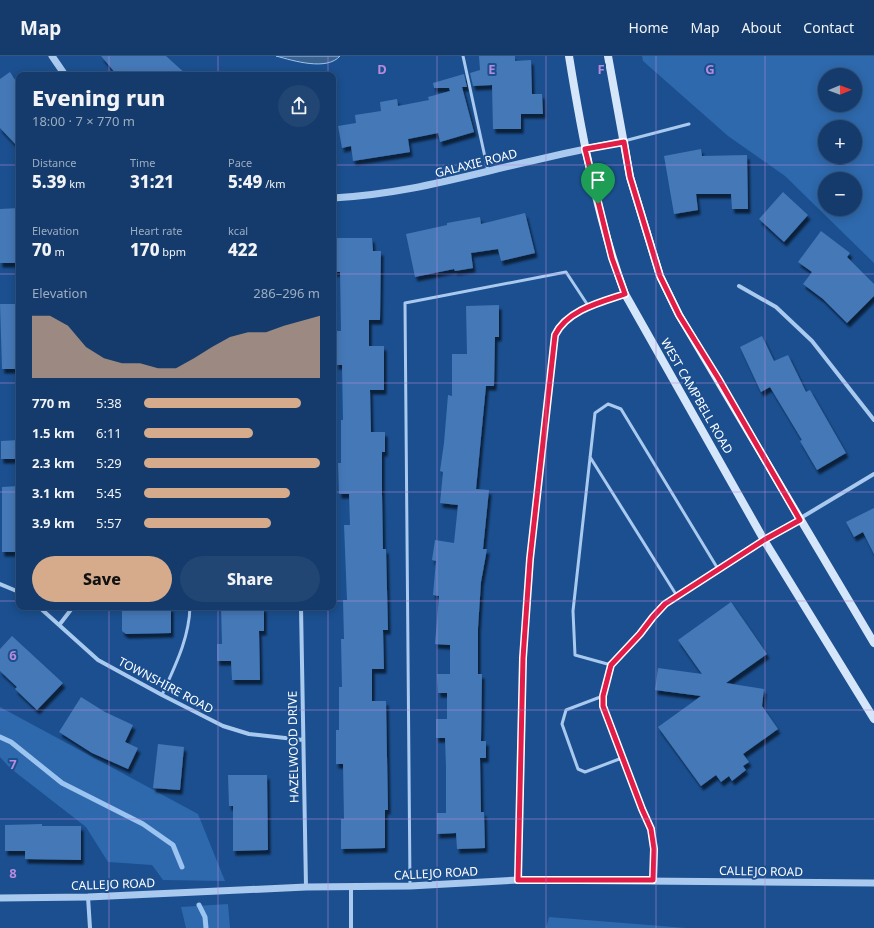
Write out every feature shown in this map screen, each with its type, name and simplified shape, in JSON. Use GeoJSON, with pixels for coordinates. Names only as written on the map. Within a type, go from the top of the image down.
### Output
{"type":"FeatureCollection","features":[{"type":"Feature","properties":{"kind":"main road","name":"WEST CAMPBELL ROAD"},"geometry":{"type":"LineString","coordinates":[[569,56],[585,149],[612,258],[625,294],[764,540],[874,719]]}},
{"type":"Feature","properties":{"kind":"main road","name":"WEST CAMPBELL ROAD"},"geometry":{"type":"LineString","coordinates":[[608,56],[630,177],[660,276],[679,315],[718,378],[800,520],[874,643]]}},
{"type":"Feature","properties":{"kind":"street"},"geometry":{"type":"LineString","coordinates":[[52,56],[63,72]]}},
{"type":"Feature","properties":{"kind":"street","name":"GALAXIE ROAD"},"geometry":{"type":"LineString","coordinates":[[336,198],[369,196],[427,187],[488,171],[585,149],[624,142]]}},
{"type":"Feature","properties":{"kind":"street"},"geometry":{"type":"LineString","coordinates":[[739,286],[776,307],[812,341],[874,420]]}},
{"type":"Feature","properties":{"kind":"street"},"geometry":{"type":"LineString","coordinates":[[518,880],[523,650],[530,559],[555,335],[560,325],[570,317],[589,307],[625,294]]}},
{"type":"Feature","properties":{"kind":"street"},"geometry":{"type":"LineString","coordinates":[[764,540],[800,520],[874,474]]}},
{"type":"Feature","properties":{"kind":"street"},"geometry":{"type":"LineString","coordinates":[[0,584],[16,591]]}},
{"type":"Feature","properties":{"kind":"street","name":"TOWNSHIRE ROAD"},"geometry":{"type":"LineString","coordinates":[[43,610],[60,624],[78,644],[98,660],[223,726],[249,734],[303,740]]}},
{"type":"Feature","properties":{"kind":"street"},"geometry":{"type":"LineString","coordinates":[[60,624],[71,610]]}},
{"type":"Feature","properties":{"kind":"street","name":"HAZELWOOD DRIVE"},"geometry":{"type":"LineString","coordinates":[[301,610],[306,887]]}},
{"type":"Feature","properties":{"kind":"street","name":"CALLEJO ROAD"},"geometry":{"type":"LineString","coordinates":[[0,898],[306,887],[410,886],[518,880],[874,883]]}},
{"type":"Feature","properties":{"kind":"street"},"geometry":{"type":"LineString","coordinates":[[351,887],[351,928]]}},
{"type":"Feature","properties":{"kind":"street"},"geometry":{"type":"LineString","coordinates":[[88,896],[90,928]]}},
{"type":"Feature","properties":{"kind":"lane"},"geometry":{"type":"LineString","coordinates":[[463,56],[488,171]]}},
{"type":"Feature","properties":{"kind":"lane"},"geometry":{"type":"LineString","coordinates":[[624,142],[689,124]]}},
{"type":"Feature","properties":{"kind":"lane"},"geometry":{"type":"LineString","coordinates":[[410,886],[405,303],[566,272],[589,307]]}},
{"type":"Feature","properties":{"kind":"lane"},"geometry":{"type":"LineString","coordinates":[[611,665],[575,655],[574,612],[595,413],[608,404],[621,409],[718,569]]}},
{"type":"Feature","properties":{"kind":"lane"},"geometry":{"type":"LineString","coordinates":[[590,457],[677,596]]}},
{"type":"Feature","properties":{"kind":"lane"},"geometry":{"type":"LineString","coordinates":[[653,880],[654,849],[651,829],[622,758],[603,706],[603,696],[611,665],[665,604],[764,540]]}},
{"type":"Feature","properties":{"kind":"lane"},"geometry":{"type":"LineString","coordinates":[[162,695],[179,658],[189,625],[190,610]]}},
{"type":"Feature","properties":{"kind":"lane"},"geometry":{"type":"LineString","coordinates":[[603,696],[566,710],[562,724],[578,769],[585,772],[622,758]]}},
{"type":"Feature","properties":{"kind":"shaded area"},"geometry":{"type":"Polygon","coordinates":[[[276,56],[340,56],[334,61],[327,63],[310,64],[276,56]]]}},
{"type":"Feature","properties":{"kind":"shaded area"},"geometry":{"type":"Polygon","coordinates":[[[642,56],[874,56],[874,263],[826,216],[862,216],[862,172],[818,172],[818,208],[785,176],[728,136],[643,61],[642,56]]]}},
{"type":"Feature","properties":{"kind":"shaded area"},"geometry":{"type":"Polygon","coordinates":[[[0,707],[198,814],[225,881],[163,880],[152,865],[108,862],[86,827],[10,768],[0,757],[0,707]]]}},
{"type":"Feature","properties":{"kind":"shaded area"},"geometry":{"type":"Polygon","coordinates":[[[228,904],[230,928],[186,928],[181,907],[228,904]]]}},
{"type":"Feature","properties":{"kind":"shaded area"},"geometry":{"type":"Polygon","coordinates":[[[549,917],[686,928],[546,928],[549,917]]]}},
{"type":"Feature","properties":{"kind":"building"},"geometry":{"type":"Polygon","coordinates":[[[101,56],[166,56],[184,72],[114,72],[101,56]]]}},
{"type":"Feature","properties":{"kind":"building"},"geometry":{"type":"Polygon","coordinates":[[[479,56],[515,56],[515,61],[531,60],[532,94],[542,94],[543,114],[521,114],[521,129],[493,129],[492,85],[473,86],[470,73],[480,70],[479,56]]]}},
{"type":"Feature","properties":{"kind":"building"},"geometry":{"type":"Polygon","coordinates":[[[10,72],[16,81],[16,145],[0,128],[0,79],[10,72]]]}},
{"type":"Feature","properties":{"kind":"building"},"geometry":{"type":"Polygon","coordinates":[[[464,74],[467,87],[462,87],[474,132],[440,142],[438,133],[408,139],[410,152],[353,161],[351,146],[342,148],[338,126],[356,123],[355,115],[381,111],[380,102],[397,99],[398,106],[429,100],[428,97],[450,91],[449,88],[434,88],[433,83],[464,74]]]}},
{"type":"Feature","properties":{"kind":"building"},"geometry":{"type":"Polygon","coordinates":[[[701,149],[702,156],[747,155],[748,209],[732,209],[731,194],[696,194],[698,210],[674,214],[664,156],[701,149]]]}},
{"type":"Feature","properties":{"kind":"building"},"geometry":{"type":"Polygon","coordinates":[[[783,192],[808,215],[784,242],[759,219],[783,192]]]}},
{"type":"Feature","properties":{"kind":"building"},"geometry":{"type":"Polygon","coordinates":[[[16,208],[16,263],[0,263],[0,209],[16,208]]]}},
{"type":"Feature","properties":{"kind":"building"},"geometry":{"type":"Polygon","coordinates":[[[525,213],[535,253],[501,261],[498,249],[471,253],[473,268],[455,271],[454,269],[415,277],[406,234],[447,225],[447,223],[480,217],[481,224],[525,213]]]}},
{"type":"Feature","properties":{"kind":"building"},"geometry":{"type":"Polygon","coordinates":[[[821,231],[850,253],[847,257],[874,284],[874,296],[847,323],[823,299],[803,284],[812,272],[798,262],[821,231]]]}},
{"type":"Feature","properties":{"kind":"building"},"geometry":{"type":"Polygon","coordinates":[[[336,238],[372,238],[373,251],[381,251],[380,320],[369,320],[369,346],[384,346],[384,390],[370,390],[371,432],[385,432],[385,452],[382,452],[382,494],[383,549],[386,549],[388,630],[383,630],[384,669],[372,669],[372,701],[386,701],[388,810],[385,810],[385,848],[341,849],[341,819],[344,819],[343,764],[336,764],[336,730],[339,730],[339,687],[342,687],[341,639],[344,639],[343,600],[347,600],[344,525],[350,525],[349,494],[339,494],[338,463],[341,463],[341,420],[343,420],[342,365],[336,365],[336,331],[341,331],[340,272],[336,272],[336,238]]]}},
{"type":"Feature","properties":{"kind":"building"},"geometry":{"type":"Polygon","coordinates":[[[0,304],[16,304],[16,369],[2,369],[0,304]]]}},
{"type":"Feature","properties":{"kind":"building"},"geometry":{"type":"Polygon","coordinates":[[[499,305],[499,337],[495,337],[494,386],[486,386],[476,489],[489,490],[483,549],[487,549],[481,582],[478,628],[478,674],[482,674],[481,741],[486,741],[486,758],[480,758],[481,812],[484,812],[485,848],[457,849],[456,833],[437,834],[437,813],[446,813],[446,767],[445,738],[436,738],[436,719],[447,719],[447,693],[438,693],[437,674],[450,674],[450,645],[435,644],[439,596],[433,595],[436,561],[432,560],[435,540],[454,543],[458,505],[440,503],[443,472],[440,471],[448,395],[452,396],[452,354],[467,354],[466,306],[499,305]]]}},
{"type":"Feature","properties":{"kind":"building"},"geometry":{"type":"Polygon","coordinates":[[[762,336],[774,361],[788,355],[806,392],[810,390],[846,453],[817,470],[800,441],[802,440],[770,387],[761,392],[740,347],[762,336]]]}},
{"type":"Feature","properties":{"kind":"building"},"geometry":{"type":"Polygon","coordinates":[[[16,440],[16,459],[1,459],[1,441],[16,440]]]}},
{"type":"Feature","properties":{"kind":"building"},"geometry":{"type":"Polygon","coordinates":[[[16,486],[16,552],[2,552],[2,487],[16,486]]]}},
{"type":"Feature","properties":{"kind":"building"},"geometry":{"type":"Polygon","coordinates":[[[874,508],[874,554],[863,532],[854,537],[846,522],[874,508]]]}},
{"type":"Feature","properties":{"kind":"building"},"geometry":{"type":"Polygon","coordinates":[[[731,602],[767,654],[726,683],[764,689],[762,706],[778,729],[743,754],[749,762],[743,766],[746,770],[732,781],[729,776],[721,782],[716,775],[701,786],[658,727],[701,696],[655,690],[658,668],[702,674],[678,640],[731,602]]]}},
{"type":"Feature","properties":{"kind":"building"},"geometry":{"type":"Polygon","coordinates":[[[122,610],[171,610],[171,633],[126,634],[122,631],[122,610]]]}},
{"type":"Feature","properties":{"kind":"building"},"geometry":{"type":"Polygon","coordinates":[[[221,610],[264,610],[264,631],[259,631],[260,680],[232,680],[231,661],[217,661],[217,644],[222,644],[221,610]]]}},
{"type":"Feature","properties":{"kind":"building"},"geometry":{"type":"Polygon","coordinates":[[[12,636],[63,683],[37,710],[15,689],[17,687],[0,671],[0,649],[12,636]]]}},
{"type":"Feature","properties":{"kind":"building"},"geometry":{"type":"Polygon","coordinates":[[[81,697],[105,712],[133,725],[125,742],[138,748],[128,769],[92,753],[59,732],[81,697]]]}},
{"type":"Feature","properties":{"kind":"building"},"geometry":{"type":"Polygon","coordinates":[[[158,744],[184,747],[180,790],[153,788],[158,744]]]}},
{"type":"Feature","properties":{"kind":"building"},"geometry":{"type":"Polygon","coordinates":[[[228,775],[267,775],[268,850],[233,851],[233,806],[229,806],[228,775]]]}},
{"type":"Feature","properties":{"kind":"building"},"geometry":{"type":"Polygon","coordinates":[[[42,824],[42,826],[81,826],[81,860],[25,859],[25,851],[5,851],[5,825],[42,824]]]}},
{"type":"Feature","properties":{"kind":"waterway"},"geometry":{"type":"LineString","coordinates":[[0,737],[11,742],[62,783],[143,824],[173,845],[182,867]]}},
{"type":"Feature","properties":{"kind":"waterway"},"geometry":{"type":"LineString","coordinates":[[199,905],[205,917],[206,928]]}},
{"type":"Feature","properties":{"kind":"route"},"geometry":{"type":"LineString","coordinates":[[624,142],[630,177],[643,225],[660,276],[679,315],[718,378],[800,520],[764,540],[665,604],[611,665],[605,684],[603,706],[622,758],[651,829],[654,849],[653,880],[518,880],[523,658],[530,559],[555,335],[560,325],[570,317],[605,300],[625,294],[612,258],[598,204],[585,149],[624,142]]}}]}
